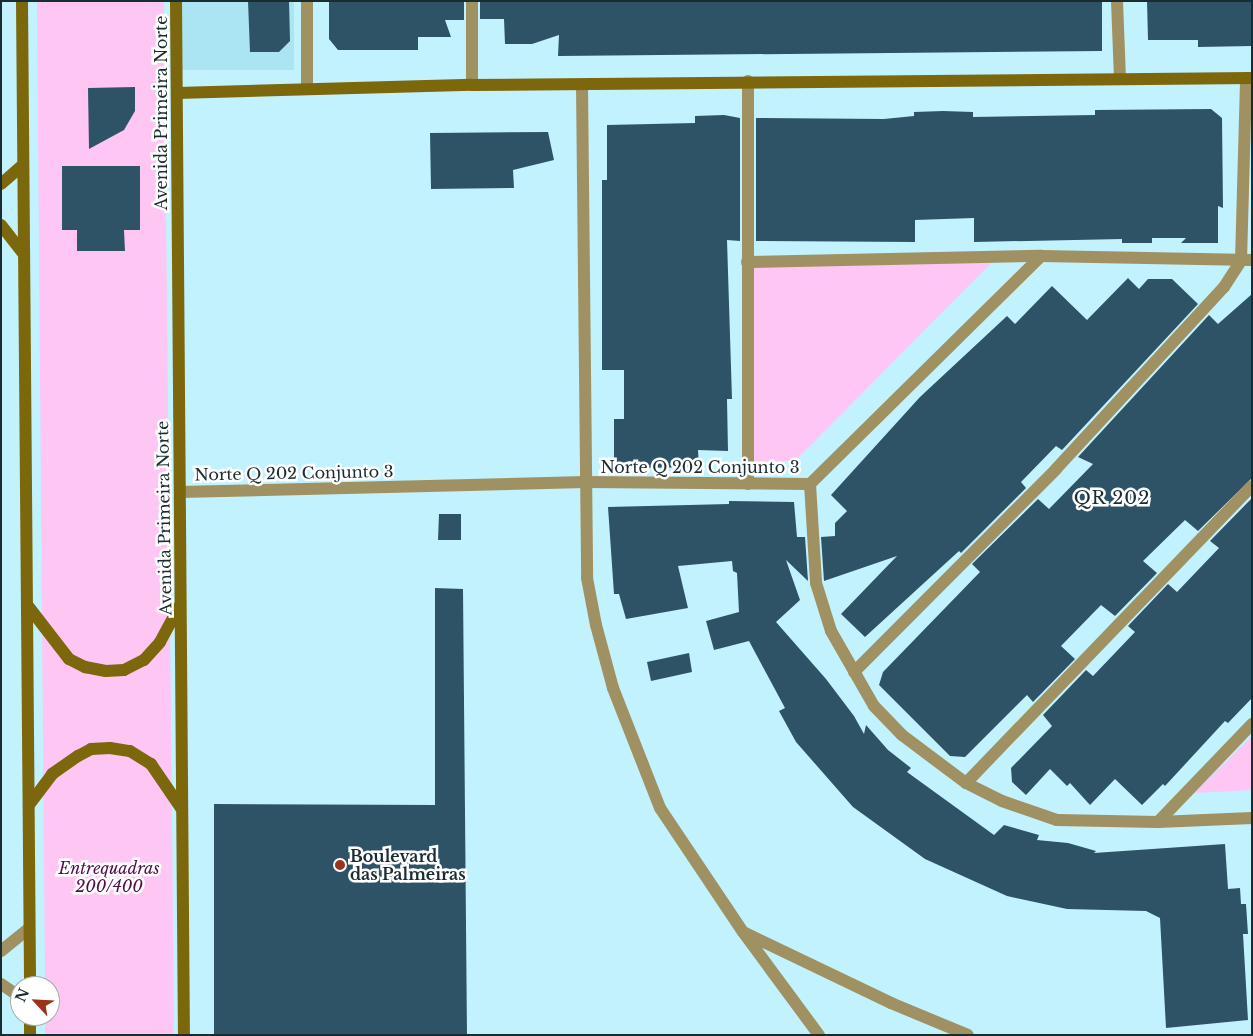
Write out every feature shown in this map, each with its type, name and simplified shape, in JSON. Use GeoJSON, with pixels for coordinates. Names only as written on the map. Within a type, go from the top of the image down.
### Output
{"type":"FeatureCollection","features":[{"type":"Feature","properties":{"kind":"main road"},"geometry":{"type":"LineString","coordinates":[[22,1],[30,976]]}},
{"type":"Feature","properties":{"kind":"main road","name":"Avenida Primeira Norte"},"geometry":{"type":"LineString","coordinates":[[176,1],[184,1035]]}},
{"type":"Feature","properties":{"kind":"main road"},"geometry":{"type":"LineString","coordinates":[[177,93],[472,85],[582,85],[748,81],[1249,78]]}},
{"type":"Feature","properties":{"kind":"main road"},"geometry":{"type":"LineString","coordinates":[[1,184],[22,166]]}},
{"type":"Feature","properties":{"kind":"main road"},"geometry":{"type":"LineString","coordinates":[[1,225],[25,256]]}},
{"type":"Feature","properties":{"kind":"main road"},"geometry":{"type":"LineString","coordinates":[[28,606],[69,659],[85,667],[106,671],[124,670],[144,660],[160,642],[181,604]]}},
{"type":"Feature","properties":{"kind":"main road"},"geometry":{"type":"LineString","coordinates":[[29,805],[52,774],[91,749],[110,748],[130,751],[151,764],[182,810]]}},
{"type":"Feature","properties":{"kind":"street"},"geometry":{"type":"LineString","coordinates":[[307,1],[307,89]]}},
{"type":"Feature","properties":{"kind":"street"},"geometry":{"type":"LineString","coordinates":[[472,1],[472,85]]}},
{"type":"Feature","properties":{"kind":"street"},"geometry":{"type":"LineString","coordinates":[[1117,1],[1120,78]]}},
{"type":"Feature","properties":{"kind":"street"},"geometry":{"type":"LineString","coordinates":[[854,672],[1062,462],[1224,287],[1246,260],[1249,78]]}},
{"type":"Feature","properties":{"kind":"street"},"geometry":{"type":"LineString","coordinates":[[748,81],[748,484]]}},
{"type":"Feature","properties":{"kind":"street"},"geometry":{"type":"LineString","coordinates":[[582,85],[587,578],[613,688],[660,808],[743,932],[819,1035]]}},
{"type":"Feature","properties":{"kind":"street"},"geometry":{"type":"LineString","coordinates":[[747,262],[1041,256],[1246,260]]}},
{"type":"Feature","properties":{"kind":"street"},"geometry":{"type":"LineString","coordinates":[[810,484],[1041,256]]}},
{"type":"Feature","properties":{"kind":"street","name":"Norte Q 202 Conjunto 3"},"geometry":{"type":"LineString","coordinates":[[180,492],[585,482],[810,484],[816,583],[830,631],[874,706],[902,735],[966,783],[1002,801],[1057,820],[1158,822],[1252,818]]}},
{"type":"Feature","properties":{"kind":"street"},"geometry":{"type":"LineString","coordinates":[[966,783],[1252,486]]}},
{"type":"Feature","properties":{"kind":"street"},"geometry":{"type":"LineString","coordinates":[[1158,822],[1252,724]]}},
{"type":"Feature","properties":{"kind":"street"},"geometry":{"type":"LineString","coordinates":[[1,951],[29,928]]}},
{"type":"Feature","properties":{"kind":"street"},"geometry":{"type":"LineString","coordinates":[[743,932],[891,1002],[968,1035]]}},
{"type":"Feature","properties":{"kind":"shaded area"},"geometry":{"type":"Polygon","coordinates":[[[171,1],[294,1],[294,70],[172,70],[171,1]]]}},
{"type":"Feature","properties":{"kind":"green space","name":"Entrequadras 200/400"},"geometry":{"type":"Polygon","coordinates":[[[37,1],[164,1],[174,1035],[45,1035],[45,1026],[60,1026],[60,976],[45,976],[37,1]]]}},
{"type":"Feature","properties":{"kind":"green space"},"geometry":{"type":"Polygon","coordinates":[[[993,261],[795,461],[748,461],[754,263],[993,261]]]}},
{"type":"Feature","properties":{"kind":"green space"},"geometry":{"type":"Polygon","coordinates":[[[1252,736],[1252,790],[1194,793],[1252,736]]]}},
{"type":"Feature","properties":{"kind":"building"},"geometry":{"type":"Polygon","coordinates":[[[248,1],[289,1],[290,41],[279,52],[250,52],[248,1]]]}},
{"type":"Feature","properties":{"kind":"building"},"geometry":{"type":"Polygon","coordinates":[[[329,1],[464,1],[464,20],[445,20],[451,37],[418,37],[418,50],[338,50],[329,39],[329,1]]]}},
{"type":"Feature","properties":{"kind":"building"},"geometry":{"type":"Polygon","coordinates":[[[480,1],[1102,1],[1102,51],[558,56],[559,35],[532,44],[505,44],[504,19],[480,19],[480,1]]]}},
{"type":"Feature","properties":{"kind":"building"},"geometry":{"type":"Polygon","coordinates":[[[1147,1],[1252,1],[1252,46],[1198,47],[1198,40],[1148,40],[1147,1]]]}},
{"type":"Feature","properties":{"kind":"building"},"geometry":{"type":"Polygon","coordinates":[[[135,87],[135,111],[124,130],[89,149],[88,88],[135,87]]]}},
{"type":"Feature","properties":{"kind":"building"},"geometry":{"type":"Polygon","coordinates":[[[1211,109],[1222,118],[1223,208],[1218,206],[1218,243],[1181,243],[1186,238],[1152,238],[1152,243],[1122,243],[1122,239],[974,242],[974,218],[915,220],[915,242],[756,241],[756,118],[884,119],[914,116],[914,112],[943,111],[973,112],[973,117],[1095,115],[1095,110],[1211,109]]]}},
{"type":"Feature","properties":{"kind":"building"},"geometry":{"type":"Polygon","coordinates":[[[724,115],[740,118],[740,241],[727,240],[732,399],[727,399],[728,451],[698,450],[699,467],[639,468],[639,463],[614,463],[614,419],[624,419],[624,370],[602,370],[602,180],[607,180],[607,125],[695,123],[695,116],[724,115]]]}},
{"type":"Feature","properties":{"kind":"building"},"geometry":{"type":"Polygon","coordinates":[[[548,132],[554,160],[513,170],[514,188],[431,189],[430,133],[548,132]]]}},
{"type":"Feature","properties":{"kind":"building"},"geometry":{"type":"Polygon","coordinates":[[[62,166],[140,166],[140,230],[124,230],[125,251],[77,251],[77,230],[62,230],[62,166]]]}},
{"type":"Feature","properties":{"kind":"building"},"geometry":{"type":"Polygon","coordinates":[[[1128,278],[1139,289],[1148,279],[1172,279],[1198,304],[1062,450],[1056,446],[1021,482],[1026,488],[961,553],[959,551],[865,637],[841,614],[897,556],[824,581],[821,537],[835,536],[835,523],[847,511],[831,495],[920,397],[1007,316],[1015,324],[1052,286],[1087,320],[1128,278]]]}},
{"type":"Feature","properties":{"kind":"building"},"geometry":{"type":"Polygon","coordinates":[[[1252,294],[1252,478],[1198,531],[1185,520],[1143,561],[1157,573],[1115,616],[1101,605],[1061,646],[1075,659],[1033,702],[1027,695],[965,757],[950,756],[879,685],[883,672],[980,572],[972,564],[1038,499],[1049,509],[1093,464],[1078,457],[1209,315],[1218,324],[1252,294]]]}},
{"type":"Feature","properties":{"kind":"building"},"geometry":{"type":"Polygon","coordinates":[[[1252,498],[1252,698],[1228,723],[1225,721],[1165,786],[1163,784],[1142,805],[1115,779],[1090,805],[1070,783],[1067,786],[1050,769],[1026,795],[1012,782],[1011,768],[1052,726],[1043,715],[1086,670],[1093,676],[1135,632],[1128,626],[1168,584],[1177,592],[1219,548],[1210,541],[1252,498]]]}},
{"type":"Feature","properties":{"kind":"building"},"geometry":{"type":"Polygon","coordinates":[[[729,501],[794,502],[797,537],[805,537],[808,581],[786,560],[800,600],[776,622],[826,679],[854,716],[864,734],[866,725],[888,750],[911,768],[907,772],[994,835],[1004,825],[1039,835],[1037,840],[1068,843],[1096,851],[1094,853],[1225,844],[1228,889],[1240,888],[1241,904],[1246,904],[1248,934],[1243,934],[1248,1020],[1166,1028],[1160,918],[1146,911],[1067,909],[1007,896],[925,859],[853,807],[796,742],[779,711],[785,708],[749,641],[714,650],[706,621],[739,612],[737,573],[733,571],[732,561],[678,566],[688,608],[626,619],[619,594],[614,594],[608,507],[729,504],[729,501]]]}},
{"type":"Feature","properties":{"kind":"building"},"geometry":{"type":"Polygon","coordinates":[[[439,514],[461,514],[461,540],[438,540],[439,514]]]}},
{"type":"Feature","properties":{"kind":"building","name":"Boulevard das Palmeiras"},"geometry":{"type":"Polygon","coordinates":[[[435,588],[463,589],[467,1035],[214,1035],[214,804],[435,805],[435,588]]]}},
{"type":"Feature","properties":{"kind":"building"},"geometry":{"type":"Polygon","coordinates":[[[689,653],[692,672],[651,681],[647,662],[689,653]]]}},
{"type":"Feature","properties":{"kind":"place","name":"Boulevard das Palmeiras"},"geometry":{"type":"Point","coordinates":[340,865]}},
{"type":"Feature","properties":{"kind":"district","name":"QR 202"},"geometry":{"type":"Point","coordinates":[1112,498]}}]}
